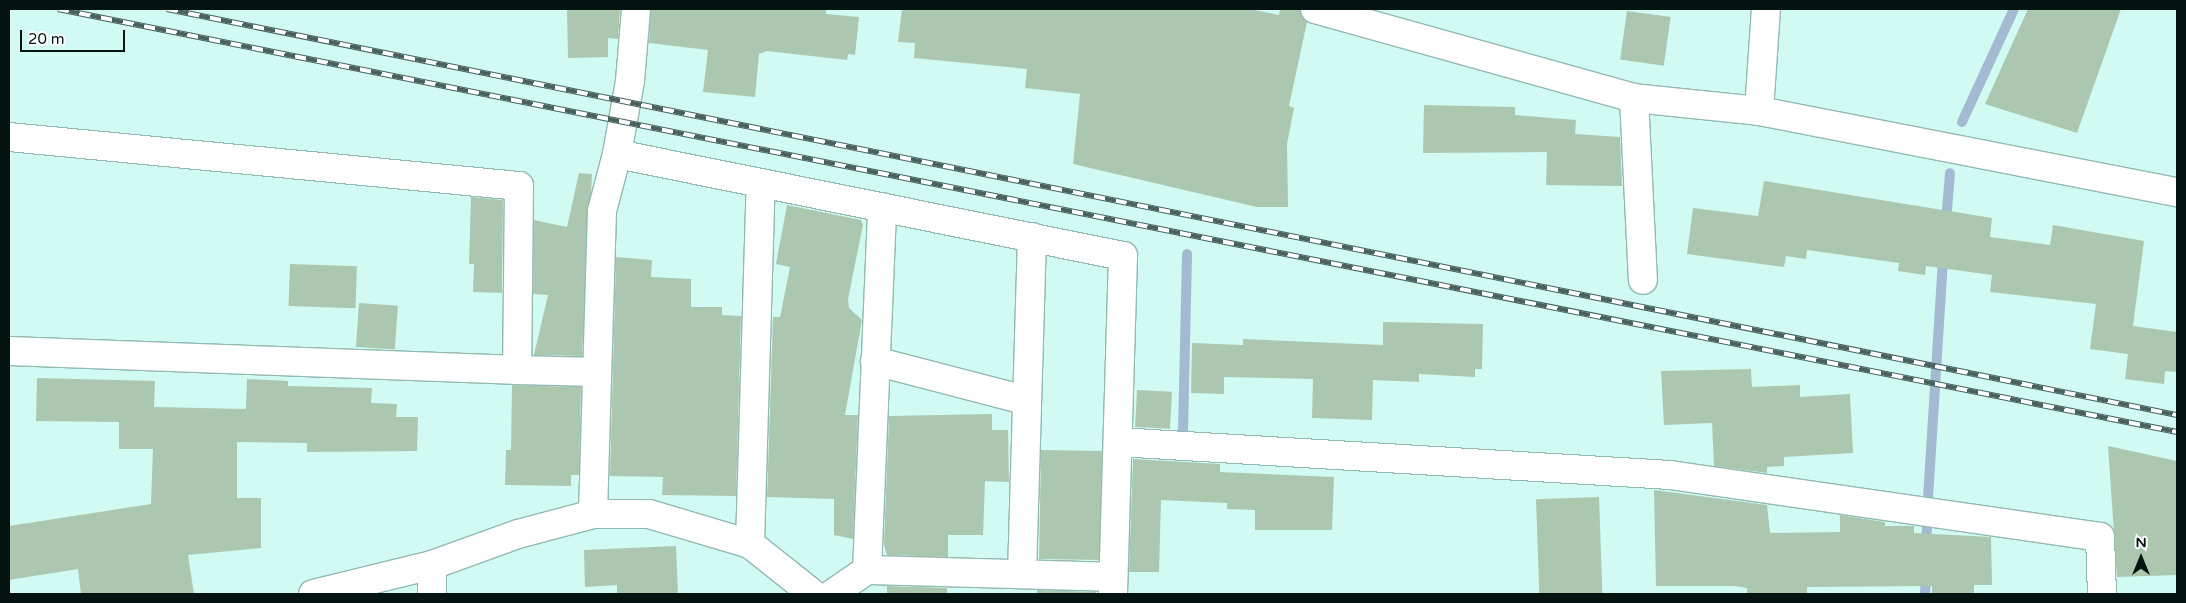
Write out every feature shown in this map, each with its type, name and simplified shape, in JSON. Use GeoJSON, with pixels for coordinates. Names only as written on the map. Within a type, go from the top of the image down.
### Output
{"type":"FeatureCollection","features":[{"type":"Feature","properties":{"kind":"street"},"geometry":{"type":"LineString","coordinates":[[593,514],[602,211],[617,154],[630,81],[636,9]]}},
{"type":"Feature","properties":{"kind":"street"},"geometry":{"type":"LineString","coordinates":[[1315,9],[1634,98],[1759,111],[2177,192]]}},
{"type":"Feature","properties":{"kind":"street"},"geometry":{"type":"LineString","coordinates":[[1759,111],[1766,9]]}},
{"type":"Feature","properties":{"kind":"street"},"geometry":{"type":"LineString","coordinates":[[1634,98],[1643,280]]}},
{"type":"Feature","properties":{"kind":"street"},"geometry":{"type":"LineString","coordinates":[[9,136],[519,186],[518,370]]}},
{"type":"Feature","properties":{"kind":"street"},"geometry":{"type":"LineString","coordinates":[[617,154],[1123,256],[1113,586],[1022,574],[867,570],[832,594]]}},
{"type":"Feature","properties":{"kind":"street"},"geometry":{"type":"LineString","coordinates":[[750,544],[761,183]]}},
{"type":"Feature","properties":{"kind":"street"},"geometry":{"type":"LineString","coordinates":[[867,570],[882,207]]}},
{"type":"Feature","properties":{"kind":"street"},"geometry":{"type":"LineString","coordinates":[[1022,574],[1025,400],[1032,237]]}},
{"type":"Feature","properties":{"kind":"street"},"geometry":{"type":"LineString","coordinates":[[9,351],[597,372]]}},
{"type":"Feature","properties":{"kind":"street"},"geometry":{"type":"LineString","coordinates":[[875,361],[1025,400]]}},
{"type":"Feature","properties":{"kind":"street"},"geometry":{"type":"LineString","coordinates":[[1118,442],[1670,475],[2100,537],[2102,594]]}},
{"type":"Feature","properties":{"kind":"street"},"geometry":{"type":"LineString","coordinates":[[312,594],[432,565],[518,534],[593,514],[649,514],[750,544],[804,591]]}},
{"type":"Feature","properties":{"kind":"street"},"geometry":{"type":"LineString","coordinates":[[432,565],[432,594]]}},
{"type":"Feature","properties":{"kind":"building"},"geometry":{"type":"Polygon","coordinates":[[[567,9],[620,9],[618,39],[608,38],[608,57],[568,58],[567,9]]]}},
{"type":"Feature","properties":{"kind":"building"},"geometry":{"type":"Polygon","coordinates":[[[651,9],[826,9],[826,14],[859,17],[855,55],[848,54],[847,60],[767,51],[759,54],[755,97],[703,92],[708,50],[649,43],[651,9]]]}},
{"type":"Feature","properties":{"kind":"building"},"geometry":{"type":"Polygon","coordinates":[[[902,9],[1249,9],[1279,15],[1280,9],[1300,9],[1307,22],[1289,106],[1294,108],[1287,144],[1288,207],[1257,207],[1073,164],[1080,94],[1025,88],[1027,69],[914,58],[915,43],[898,42],[902,9]]]}},
{"type":"Feature","properties":{"kind":"building"},"geometry":{"type":"Polygon","coordinates":[[[2028,9],[2121,9],[2077,133],[1985,104],[2028,9]]]}},
{"type":"Feature","properties":{"kind":"building"},"geometry":{"type":"Polygon","coordinates":[[[1627,11],[1671,17],[1664,66],[1620,60],[1627,11]]]}},
{"type":"Feature","properties":{"kind":"building"},"geometry":{"type":"Polygon","coordinates":[[[1424,105],[1515,107],[1515,115],[1576,120],[1575,134],[1620,137],[1622,186],[1546,185],[1547,152],[1423,153],[1424,105]]]}},
{"type":"Feature","properties":{"kind":"building"},"geometry":{"type":"Polygon","coordinates":[[[579,173],[592,174],[582,356],[534,355],[548,295],[533,294],[534,220],[567,227],[579,173]]]}},
{"type":"Feature","properties":{"kind":"building"},"geometry":{"type":"Polygon","coordinates":[[[1764,181],[1992,218],[1990,237],[2050,245],[2053,225],[2144,241],[2133,326],[2177,332],[2177,372],[2165,371],[2164,384],[2125,379],[2128,354],[2090,349],[2096,304],[1990,292],[1992,275],[1926,266],[1925,275],[1898,271],[1899,263],[1807,250],[1806,259],[1786,256],[1784,267],[1687,254],[1693,208],[1758,216],[1764,181]]]}},
{"type":"Feature","properties":{"kind":"building"},"geometry":{"type":"Polygon","coordinates":[[[471,197],[503,200],[502,293],[473,292],[474,264],[469,264],[471,197]]]}},
{"type":"Feature","properties":{"kind":"building"},"geometry":{"type":"Polygon","coordinates":[[[787,205],[861,220],[863,225],[848,299],[849,308],[862,320],[845,415],[858,415],[853,539],[834,535],[834,499],[767,497],[773,317],[780,317],[790,267],[776,264],[787,205]]]}},
{"type":"Feature","properties":{"kind":"building"},"geometry":{"type":"Polygon","coordinates":[[[616,257],[652,260],[651,277],[691,279],[691,307],[722,307],[722,315],[741,316],[736,496],[662,495],[663,477],[610,476],[616,257]]]}},
{"type":"Feature","properties":{"kind":"building"},"geometry":{"type":"Polygon","coordinates":[[[290,264],[357,266],[355,308],[289,306],[290,264]]]}},
{"type":"Feature","properties":{"kind":"building"},"geometry":{"type":"Polygon","coordinates":[[[359,303],[398,306],[395,350],[356,347],[359,303]]]}},
{"type":"Feature","properties":{"kind":"building"},"geometry":{"type":"Polygon","coordinates":[[[1383,322],[1483,324],[1482,369],[1475,369],[1475,377],[1419,374],[1419,382],[1373,380],[1372,420],[1312,418],[1313,379],[1224,377],[1224,394],[1191,393],[1192,343],[1243,345],[1243,339],[1383,345],[1383,322]]]}},
{"type":"Feature","properties":{"kind":"building"},"geometry":{"type":"Polygon","coordinates":[[[1751,369],[1752,387],[1800,385],[1800,397],[1850,394],[1853,453],[1784,457],[1784,466],[1767,467],[1767,473],[1714,466],[1712,423],[1664,425],[1661,371],[1751,369]]]}},
{"type":"Feature","properties":{"kind":"building"},"geometry":{"type":"Polygon","coordinates":[[[37,378],[155,381],[154,407],[246,409],[247,379],[288,381],[288,386],[372,388],[371,403],[397,404],[396,417],[418,417],[417,451],[307,452],[307,443],[237,442],[237,498],[261,498],[261,548],[188,555],[194,594],[81,594],[78,569],[9,580],[9,526],[151,504],[153,449],[119,449],[119,422],[36,421],[37,378]]]}},
{"type":"Feature","properties":{"kind":"building"},"geometry":{"type":"Polygon","coordinates":[[[512,385],[581,387],[579,475],[571,475],[571,486],[505,485],[506,450],[511,450],[512,385]]]}},
{"type":"Feature","properties":{"kind":"building"},"geometry":{"type":"Polygon","coordinates":[[[1137,390],[1172,392],[1170,429],[1135,427],[1137,390]]]}},
{"type":"Feature","properties":{"kind":"building"},"geometry":{"type":"Polygon","coordinates":[[[992,414],[992,430],[1008,430],[1009,482],[985,481],[983,535],[948,535],[948,557],[887,555],[884,545],[889,416],[992,414]]]}},
{"type":"Feature","properties":{"kind":"building"},"geometry":{"type":"Polygon","coordinates":[[[2108,446],[2177,461],[2177,575],[2117,577],[2108,446]]]}},
{"type":"Feature","properties":{"kind":"building"},"geometry":{"type":"Polygon","coordinates":[[[1041,450],[1102,451],[1100,560],[1039,559],[1041,450]]]}},
{"type":"Feature","properties":{"kind":"building"},"geometry":{"type":"Polygon","coordinates":[[[1133,459],[1220,464],[1220,472],[1334,477],[1332,530],[1255,530],[1255,510],[1227,509],[1227,503],[1161,500],[1159,572],[1129,572],[1133,459]]]}},
{"type":"Feature","properties":{"kind":"building"},"geometry":{"type":"Polygon","coordinates":[[[1654,490],[1767,505],[1770,533],[1840,532],[1840,515],[1885,522],[1885,526],[1914,526],[1914,533],[1991,537],[1992,585],[1974,585],[1974,594],[1932,594],[1932,586],[1807,587],[1807,594],[1747,594],[1747,588],[1734,586],[1656,586],[1654,490]]]}},
{"type":"Feature","properties":{"kind":"building"},"geometry":{"type":"Polygon","coordinates":[[[1599,497],[1602,594],[1539,594],[1536,499],[1599,497]]]}},
{"type":"Feature","properties":{"kind":"building"},"geometry":{"type":"Polygon","coordinates":[[[676,546],[678,594],[617,594],[617,585],[585,587],[584,550],[676,546]]]}},
{"type":"Feature","properties":{"kind":"building"},"geometry":{"type":"Polygon","coordinates":[[[887,586],[947,588],[947,594],[887,594],[887,586]]]}},
{"type":"Feature","properties":{"kind":"building"},"geometry":{"type":"Polygon","coordinates":[[[1037,590],[1096,592],[1096,594],[1037,594],[1037,590]]]}},
{"type":"Feature","properties":{"kind":"waterway"},"geometry":{"type":"LineString","coordinates":[[1962,122],[2014,9]]}},
{"type":"Feature","properties":{"kind":"waterway"},"geometry":{"type":"LineString","coordinates":[[1946,222],[1950,173]]}},
{"type":"Feature","properties":{"kind":"waterway"},"geometry":{"type":"LineString","coordinates":[[1183,432],[1187,254]]}},
{"type":"Feature","properties":{"kind":"waterway"},"geometry":{"type":"LineString","coordinates":[[1928,498],[1943,257]]}},
{"type":"Feature","properties":{"kind":"waterway"},"geometry":{"type":"LineString","coordinates":[[1926,546],[1927,524]]}},
{"type":"Feature","properties":{"kind":"waterway"},"geometry":{"type":"LineString","coordinates":[[1925,594],[1926,573]]}},
{"type":"Feature","properties":{"kind":"railway"},"geometry":{"type":"LineString","coordinates":[[58,9],[2177,432]]}},
{"type":"Feature","properties":{"kind":"railway"},"geometry":{"type":"LineString","coordinates":[[167,9],[2177,415]]}}]}
